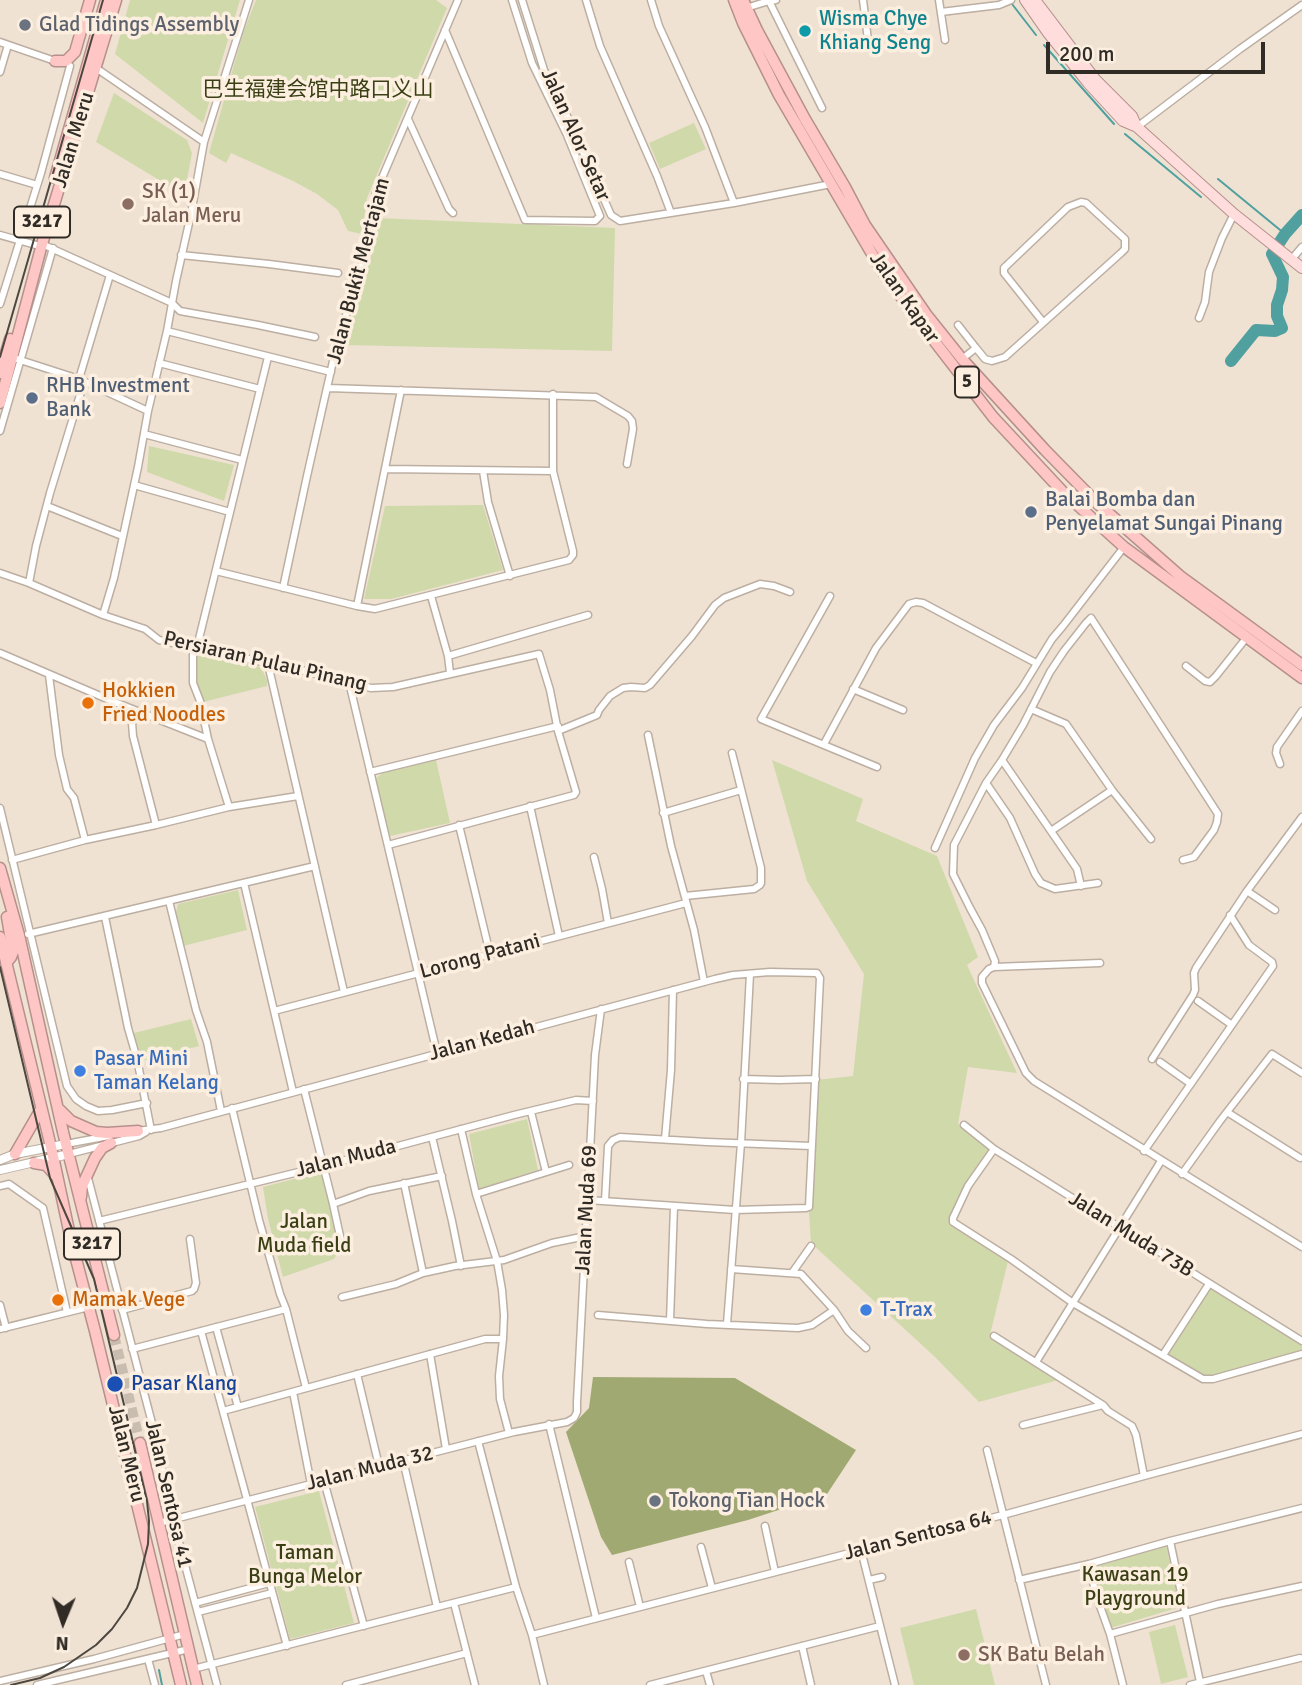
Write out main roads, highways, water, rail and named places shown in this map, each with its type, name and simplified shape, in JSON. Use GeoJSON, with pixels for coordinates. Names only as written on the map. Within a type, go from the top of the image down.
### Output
{"type":"FeatureCollection","features":[{"type":"Feature","properties":{"kind":"highway"},"geometry":{"type":"LineString","coordinates":[[55,61],[66,61],[71,56],[77,45],[90,0]]}},
{"type":"Feature","properties":{"kind":"highway","name":"Jalan Meru"},"geometry":{"type":"LineString","coordinates":[[90,69],[91,51],[106,0]]}},
{"type":"Feature","properties":{"kind":"highway","name":"Jalan Meru"},"geometry":{"type":"LineString","coordinates":[[0,403],[16,359],[90,69],[116,0]]}},
{"type":"Feature","properties":{"kind":"highway","name":"Jalan Kapar"},"geometry":{"type":"LineString","coordinates":[[734,0],[779,95],[882,271],[993,417],[1062,491],[1124,547],[1302,678]]}},
{"type":"Feature","properties":{"kind":"highway","name":"Jalan Kapar"},"geometry":{"type":"LineString","coordinates":[[744,4],[805,120],[865,225],[926,314],[962,359],[1097,503],[1180,576],[1302,665]]}},
{"type":"Feature","properties":{"kind":"highway"},"geometry":{"type":"LineString","coordinates":[[82,28],[88,33],[91,51]]}},
{"type":"Feature","properties":{"kind":"highway","name":"Jalan Meru"},"geometry":{"type":"LineString","coordinates":[[0,373],[44,245]]}},
{"type":"Feature","properties":{"kind":"highway","name":"3217"},"geometry":{"type":"LineString","coordinates":[[0,868],[25,934],[49,1070],[114,1335]]}},
{"type":"Feature","properties":{"kind":"highway"},"geometry":{"type":"LineString","coordinates":[[0,876],[13,943],[11,957],[3,964]]}},
{"type":"Feature","properties":{"kind":"highway","name":"Jalan Meru"},"geometry":{"type":"LineString","coordinates":[[0,937],[3,964],[52,1153],[181,1685]]}},
{"type":"Feature","properties":{"kind":"highway"},"geometry":{"type":"LineString","coordinates":[[49,1070],[57,1105],[71,1121],[102,1133],[138,1131]]}},
{"type":"Feature","properties":{"kind":"highway"},"geometry":{"type":"LineString","coordinates":[[15,1154],[41,1109]]}},
{"type":"Feature","properties":{"kind":"highway"},"geometry":{"type":"LineString","coordinates":[[81,1202],[82,1186],[87,1175],[102,1148],[111,1143]]}},
{"type":"Feature","properties":{"kind":"highway"},"geometry":{"type":"LineString","coordinates":[[34,1163],[46,1165],[57,1178]]}},
{"type":"Feature","properties":{"kind":"highway","name":"Jalan Meru"},"geometry":{"type":"LineString","coordinates":[[140,1443],[197,1685]]}},
{"type":"Feature","properties":{"kind":"main road"},"geometry":{"type":"LineString","coordinates":[[1025,0],[1088,83],[1123,121],[1137,127],[1234,215],[1302,268]]}},
{"type":"Feature","properties":{"kind":"main road"},"geometry":{"type":"LineString","coordinates":[[1035,0],[1096,79],[1132,116],[1137,127]]}},
{"type":"Feature","properties":{"kind":"waterway"},"geometry":{"type":"LineString","coordinates":[[1012,4],[1036,35]]}},
{"type":"Feature","properties":{"kind":"waterway"},"geometry":{"type":"LineString","coordinates":[[1044,45],[1114,124]]}},
{"type":"Feature","properties":{"kind":"waterway"},"geometry":{"type":"LineString","coordinates":[[1125,134],[1201,197]]}},
{"type":"Feature","properties":{"kind":"waterway"},"geometry":{"type":"LineString","coordinates":[[1218,179],[1285,234]]}},
{"type":"Feature","properties":{"kind":"waterway"},"geometry":{"type":"LineString","coordinates":[[1231,361],[1256,330],[1275,331],[1282,328],[1277,316],[1277,305],[1283,277],[1272,254],[1302,215]]}},
{"type":"Feature","properties":{"kind":"waterway"},"geometry":{"type":"LineString","coordinates":[[159,1670],[162,1685]]}},
{"type":"Feature","properties":{"kind":"tunnel"},"geometry":{"type":"LineString","coordinates":[[114,1335],[140,1443]]}},
{"type":"Feature","properties":{"kind":"tram line"},"geometry":{"type":"LineString","coordinates":[[0,357],[103,0]]}},
{"type":"Feature","properties":{"kind":"tram line"},"geometry":{"type":"LineString","coordinates":[[0,967],[50,1178],[94,1279],[147,1501],[149,1521],[148,1544],[137,1588],[112,1629],[96,1645],[64,1667],[40,1678],[11,1685]]}},
{"type":"Feature","properties":{"kind":"place","name":"Glad Tidings Assembly"},"geometry":{"type":"Point","coordinates":[25,25]}},
{"type":"Feature","properties":{"kind":"place","name":"Wisma Chye Khiang Seng"},"geometry":{"type":"Point","coordinates":[805,31]}},
{"type":"Feature","properties":{"kind":"place","name":"SK (1) Jalan Meru"},"geometry":{"type":"Point","coordinates":[128,204]}},
{"type":"Feature","properties":{"kind":"place","name":"RHB Investment Bank"},"geometry":{"type":"Point","coordinates":[32,398]}},
{"type":"Feature","properties":{"kind":"place","name":"Balai Bomba dan Penyelamat Sungai Pinang"},"geometry":{"type":"Point","coordinates":[1031,512]}},
{"type":"Feature","properties":{"kind":"place","name":"Hokkien Fried Noodles"},"geometry":{"type":"Point","coordinates":[88,703]}},
{"type":"Feature","properties":{"kind":"place","name":"Pasar Mini Taman Kelang"},"geometry":{"type":"Point","coordinates":[80,1071]}},
{"type":"Feature","properties":{"kind":"place","name":"Mamak Vege"},"geometry":{"type":"Point","coordinates":[58,1300]}},
{"type":"Feature","properties":{"kind":"place","name":"T-Trax"},"geometry":{"type":"Point","coordinates":[866,1310]}},
{"type":"Feature","properties":{"kind":"place","name":"Pasar Klang"},"geometry":{"type":"Point","coordinates":[115,1384]}},
{"type":"Feature","properties":{"kind":"place","name":"Tokong Tian Hock"},"geometry":{"type":"Point","coordinates":[655,1501]}},
{"type":"Feature","properties":{"kind":"place","name":"SK Batu Belah"},"geometry":{"type":"Point","coordinates":[964,1655]}},
{"type":"Feature","properties":{"kind":"park label","name":"巴生福建会馆中路口义山"},"geometry":{"type":"Point","coordinates":[318,90]}},
{"type":"Feature","properties":{"kind":"park label","name":"Jalan Muda field"},"geometry":{"type":"Point","coordinates":[304,1234]}},
{"type":"Feature","properties":{"kind":"park label","name":"Taman Bunga Melor"},"geometry":{"type":"Point","coordinates":[305,1565]}},
{"type":"Feature","properties":{"kind":"park label","name":"Kawasan 19 Playground"},"geometry":{"type":"Point","coordinates":[1135,1587]}}]}
